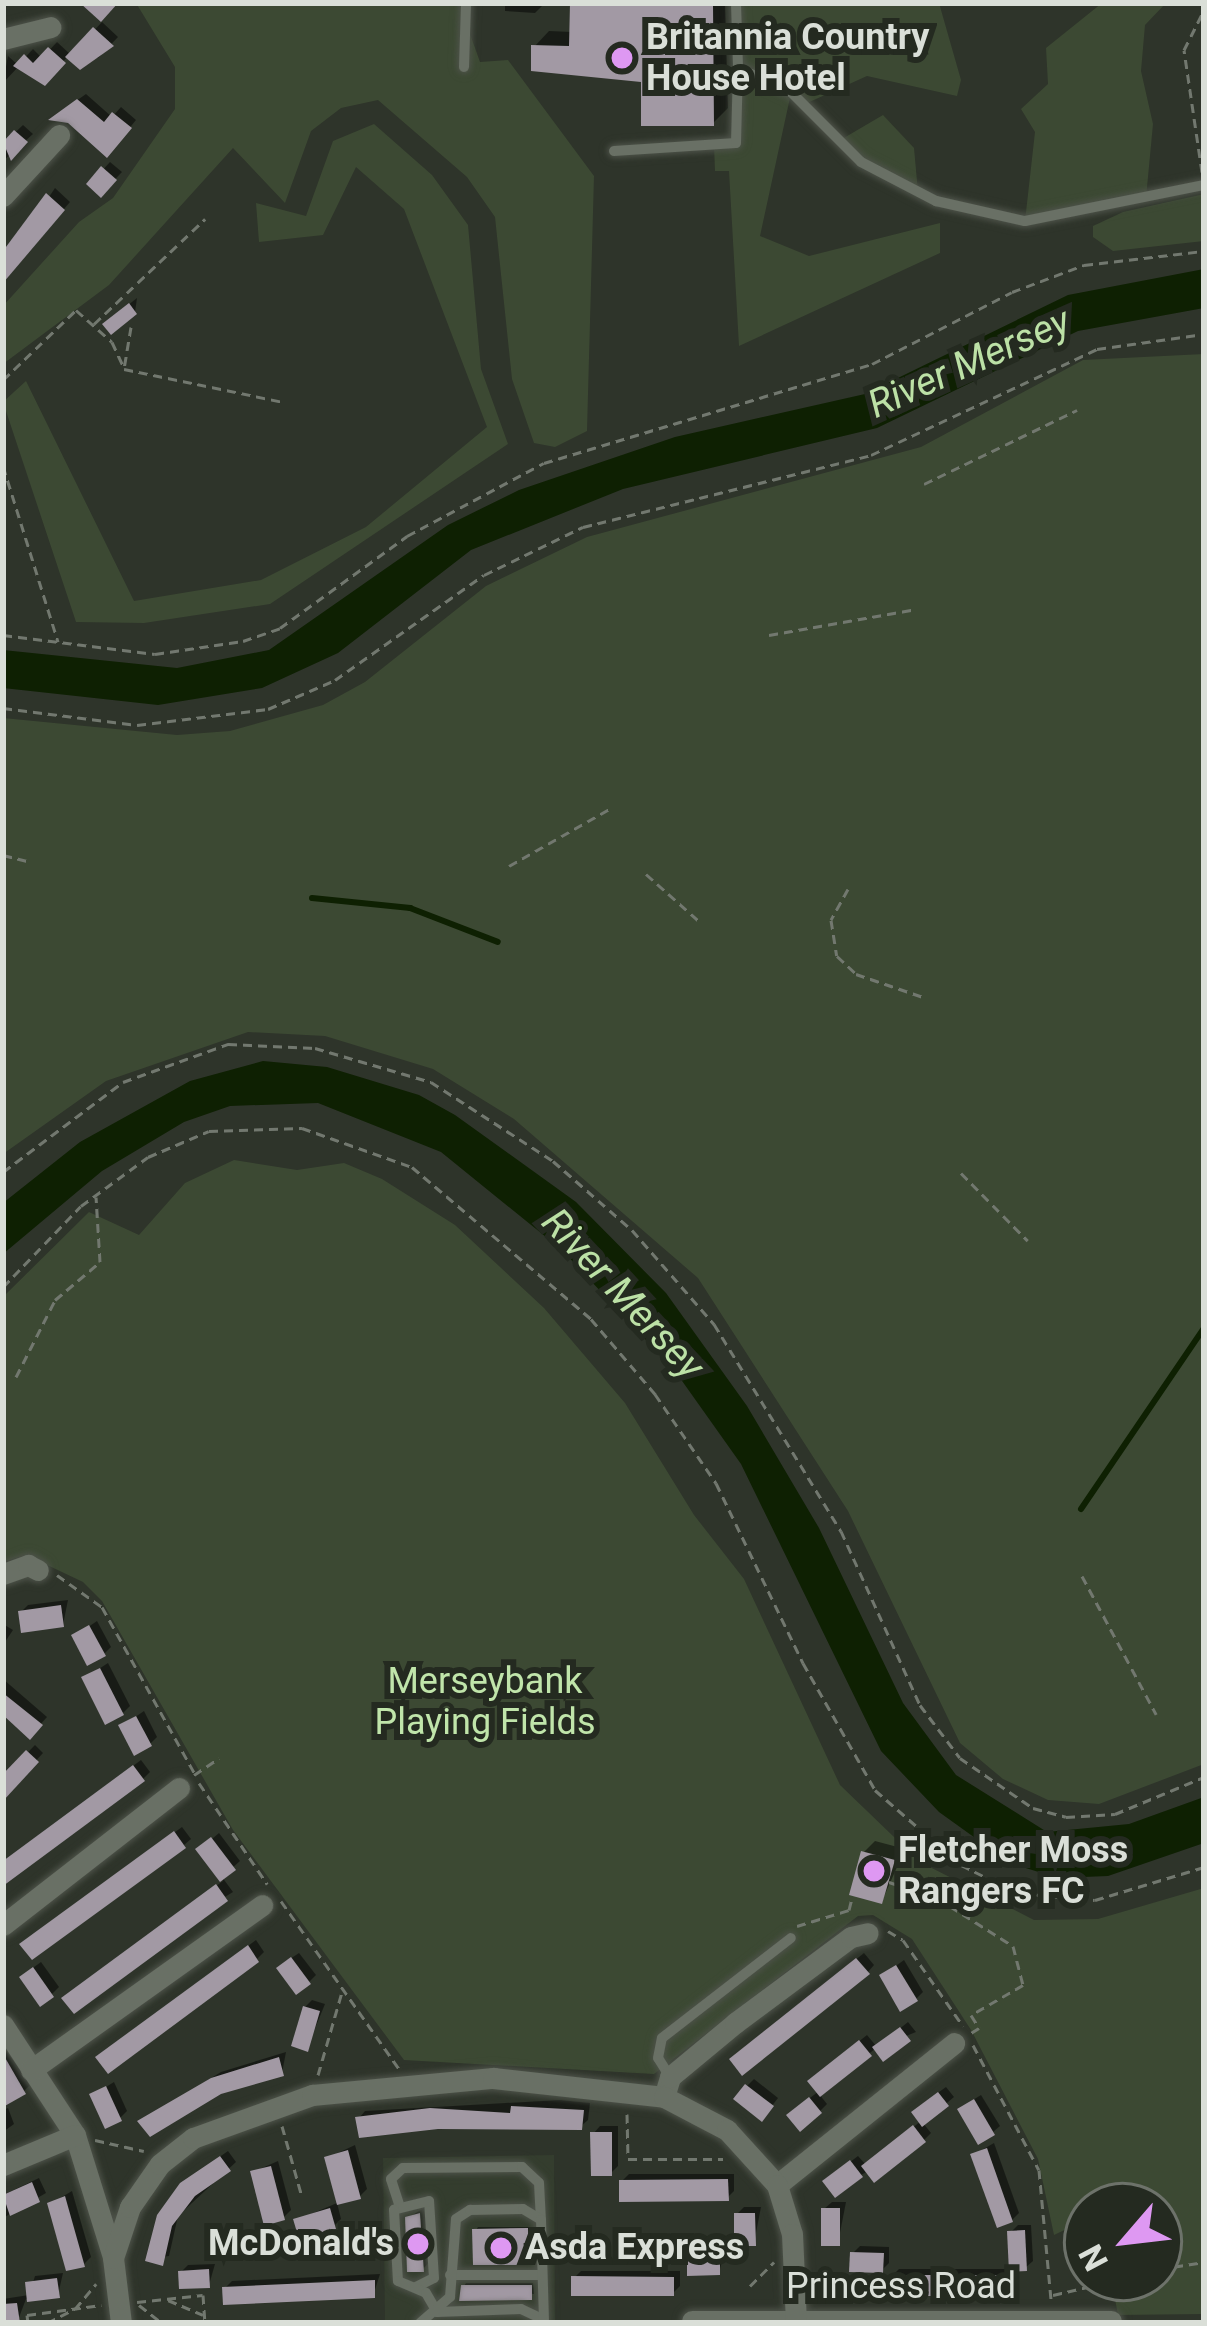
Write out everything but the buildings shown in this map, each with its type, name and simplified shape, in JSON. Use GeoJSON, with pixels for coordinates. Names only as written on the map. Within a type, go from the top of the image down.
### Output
{"type":"FeatureCollection","features":[{"type":"Feature","properties":{"kind":"street"},"geometry":{"type":"LineString","coordinates":[[3,39],[51,27]]}},
{"type":"Feature","properties":{"kind":"street"},"geometry":{"type":"LineString","coordinates":[[3,196],[59,135]]}},
{"type":"Feature","properties":{"kind":"street"},"geometry":{"type":"LineString","coordinates":[[3,1574],[28,1565],[38,1570]]}},
{"type":"Feature","properties":{"kind":"street"},"geometry":{"type":"LineString","coordinates":[[3,1924],[187,1781]]}},
{"type":"Feature","properties":{"kind":"street"},"geometry":{"type":"LineString","coordinates":[[31,2070],[262,1905]]}},
{"type":"Feature","properties":{"kind":"street"},"geometry":{"type":"LineString","coordinates":[[114,2265],[130,2207],[170,2157],[193,2138],[313,2095],[401,2083],[493,2078],[627,2090],[667,2087],[812,1965],[868,1933]]}},
{"type":"Feature","properties":{"kind":"street"},"geometry":{"type":"LineString","coordinates":[[3,2025],[75,2135],[125,2309]]}},
{"type":"Feature","properties":{"kind":"street"},"geometry":{"type":"LineString","coordinates":[[777,2185],[961,2038]]}},
{"type":"Feature","properties":{"kind":"street"},"geometry":{"type":"LineString","coordinates":[[667,2087],[746,2148],[777,2185],[792,2234],[796,2322]]}},
{"type":"Feature","properties":{"kind":"street"},"geometry":{"type":"LineString","coordinates":[[3,2165],[75,2135]]}},
{"type":"Feature","properties":{"kind":"street","name":"Princess Road"},"geometry":{"type":"LineString","coordinates":[[692,2321],[1051,2319],[1084,2309],[1111,2320]]}},
{"type":"Feature","properties":{"kind":"lane"},"geometry":{"type":"LineString","coordinates":[[464,67],[466,3]]}},
{"type":"Feature","properties":{"kind":"lane"},"geometry":{"type":"LineString","coordinates":[[614,152],[736,143],[736,3]]}},
{"type":"Feature","properties":{"kind":"lane"},"geometry":{"type":"LineString","coordinates":[[738,68],[790,92],[861,162],[973,214],[1049,218],[1204,185]]}},
{"type":"Feature","properties":{"kind":"lane"},"geometry":{"type":"LineString","coordinates":[[667,2087],[658,2058],[662,2038],[791,1938]]}},
{"type":"Feature","properties":{"kind":"lane"},"geometry":{"type":"LineString","coordinates":[[522,2167],[539,2183],[543,2321],[521,2309],[437,2312],[416,2287],[392,2271],[399,2204],[391,2179],[404,2168],[522,2167]]}},
{"type":"Feature","properties":{"kind":"lane"},"geometry":{"type":"LineString","coordinates":[[399,2204],[429,2201],[434,2208],[434,2278],[416,2287]]}},
{"type":"Feature","properties":{"kind":"lane"},"geometry":{"type":"LineString","coordinates":[[420,2323],[450,2297],[451,2227],[462,2212],[524,2209],[541,2220]]}},
{"type":"Feature","properties":{"kind":"lane"},"geometry":{"type":"LineString","coordinates":[[450,2275],[542,2275]]}},
{"type":"Feature","properties":{"kind":"path"},"geometry":{"type":"LineString","coordinates":[[1204,10],[1184,50],[1204,185]]}},
{"type":"Feature","properties":{"kind":"path"},"geometry":{"type":"LineString","coordinates":[[93,325],[206,219]]}},
{"type":"Feature","properties":{"kind":"path"},"geometry":{"type":"LineString","coordinates":[[3,635],[155,654],[280,628],[407,536],[544,464],[872,364],[1012,292],[1084,265],[1204,251]]}},
{"type":"Feature","properties":{"kind":"path"},"geometry":{"type":"LineString","coordinates":[[3,380],[76,310],[93,325],[124,369],[283,402]]}},
{"type":"Feature","properties":{"kind":"path"},"geometry":{"type":"LineString","coordinates":[[124,369],[131,327]]}},
{"type":"Feature","properties":{"kind":"path"},"geometry":{"type":"LineString","coordinates":[[3,708],[137,725],[268,709],[335,680],[473,582],[570,532],[639,508],[871,455],[1097,349],[1204,334]]}},
{"type":"Feature","properties":{"kind":"path"},"geometry":{"type":"LineString","coordinates":[[924,484],[1077,410]]}},
{"type":"Feature","properties":{"kind":"path"},"geometry":{"type":"LineString","coordinates":[[3,466],[58,644]]}},
{"type":"Feature","properties":{"kind":"path"},"geometry":{"type":"LineString","coordinates":[[769,635],[917,609]]}},
{"type":"Feature","properties":{"kind":"path"},"geometry":{"type":"LineString","coordinates":[[509,866],[611,808]]}},
{"type":"Feature","properties":{"kind":"path"},"geometry":{"type":"LineString","coordinates":[[3,856],[31,862]]}},
{"type":"Feature","properties":{"kind":"path"},"geometry":{"type":"LineString","coordinates":[[646,874],[700,922]]}},
{"type":"Feature","properties":{"kind":"path"},"geometry":{"type":"LineString","coordinates":[[848,889],[830,929],[842,963],[926,998]]}},
{"type":"Feature","properties":{"kind":"path"},"geometry":{"type":"LineString","coordinates":[[3,1172],[124,1082],[228,1044],[315,1048],[431,1082],[553,1161],[632,1230],[714,1324],[860,1564],[920,1705],[960,1758],[1033,1808],[1066,1817],[1114,1814],[1204,1778]]}},
{"type":"Feature","properties":{"kind":"path"},"geometry":{"type":"LineString","coordinates":[[3,1287],[96,1195],[179,1141],[245,1125],[302,1128],[412,1167],[591,1319],[655,1394],[716,1483],[803,1663],[875,1790],[961,1865],[1035,1897],[1095,1900],[1204,1867]]}},
{"type":"Feature","properties":{"kind":"path"},"geometry":{"type":"LineString","coordinates":[[961,1173],[1028,1241]]}},
{"type":"Feature","properties":{"kind":"path"},"geometry":{"type":"LineString","coordinates":[[16,1377],[56,1300],[100,1262],[96,1195]]}},
{"type":"Feature","properties":{"kind":"path"},"geometry":{"type":"LineString","coordinates":[[38,1570],[71,1579],[102,1607],[187,1781],[398,2062],[401,2083]]}},
{"type":"Feature","properties":{"kind":"path"},"geometry":{"type":"LineString","coordinates":[[1082,1576],[1156,1714]]}},
{"type":"Feature","properties":{"kind":"path"},"geometry":{"type":"LineString","coordinates":[[187,1781],[219,1758]]}},
{"type":"Feature","properties":{"kind":"path"},"geometry":{"type":"LineString","coordinates":[[889,1882],[937,1898],[1013,1946],[1023,1985],[971,2015],[979,2028],[961,2038]]}},
{"type":"Feature","properties":{"kind":"path"},"geometry":{"type":"LineString","coordinates":[[791,1938],[799,1922],[849,1910],[851,1898]]}},
{"type":"Feature","properties":{"kind":"path"},"geometry":{"type":"LineString","coordinates":[[868,1933],[891,1931],[903,1940],[1039,2170],[1051,2319]]}},
{"type":"Feature","properties":{"kind":"path"},"geometry":{"type":"LineString","coordinates":[[313,2095],[342,1990]]}},
{"type":"Feature","properties":{"kind":"path"},"geometry":{"type":"LineString","coordinates":[[627,2090],[628,2159],[725,2159],[746,2148]]}},
{"type":"Feature","properties":{"kind":"path"},"geometry":{"type":"LineString","coordinates":[[276,2107],[301,2193]]}},
{"type":"Feature","properties":{"kind":"path"},"geometry":{"type":"LineString","coordinates":[[75,2135],[170,2157]]}},
{"type":"Feature","properties":{"kind":"path"},"geometry":{"type":"LineString","coordinates":[[750,2286],[778,2259]]}},
{"type":"Feature","properties":{"kind":"path"},"geometry":{"type":"LineString","coordinates":[[47,2323],[75,2308],[114,2265]]}},
{"type":"Feature","properties":{"kind":"path"},"geometry":{"type":"LineString","coordinates":[[1051,2296],[1063,2293]]}},
{"type":"Feature","properties":{"kind":"path"},"geometry":{"type":"LineString","coordinates":[[28,2323],[28,2315],[75,2308],[125,2309],[203,2295],[205,2319]]}},
{"type":"Feature","properties":{"kind":"path"},"geometry":{"type":"LineString","coordinates":[[166,2299],[205,2319]]}},
{"type":"Feature","properties":{"kind":"path"},"geometry":{"type":"LineString","coordinates":[[125,2309],[162,2323]]}},
{"type":"Feature","properties":{"kind":"path"},"geometry":{"type":"LineString","coordinates":[[1111,2320],[1204,2321]]}},
{"type":"Feature","properties":{"kind":"shaded area"},"geometry":{"type":"Polygon","coordinates":[[[554,2155],[555,2323],[385,2323],[383,2158],[554,2155]]]}},
{"type":"Feature","properties":{"kind":"green space"},"geometry":{"type":"Polygon","coordinates":[[[136,3],[459,3],[480,62],[508,60],[594,176],[587,431],[555,447],[534,443],[512,379],[495,217],[467,177],[378,100],[341,108],[311,131],[285,203],[233,148],[109,285],[3,364],[3,306],[79,222],[113,198],[175,109],[175,67],[136,3]]]}},
{"type":"Feature","properties":{"kind":"green space"},"geometry":{"type":"Polygon","coordinates":[[[736,3],[939,3],[961,80],[957,96],[867,76],[805,104],[791,93],[760,236],[809,256],[940,223],[940,253],[739,346],[729,171],[715,171],[714,145],[735,143],[736,3]]]}},
{"type":"Feature","properties":{"kind":"green space"},"geometry":{"type":"Polygon","coordinates":[[[1102,3],[1166,3],[1145,25],[1141,71],[1153,124],[1146,198],[1025,221],[1035,132],[1021,109],[1048,84],[1046,48],[1102,3]]]}},
{"type":"Feature","properties":{"kind":"green space"},"geometry":{"type":"Polygon","coordinates":[[[883,115],[914,148],[918,192],[837,142],[883,115]]]}},
{"type":"Feature","properties":{"kind":"green space"},"geometry":{"type":"Polygon","coordinates":[[[374,124],[432,175],[468,225],[481,369],[508,444],[270,604],[144,623],[76,622],[3,402],[26,381],[134,601],[261,580],[366,527],[487,427],[404,209],[356,167],[323,235],[259,242],[256,203],[306,216],[333,141],[374,124]]]}},
{"type":"Feature","properties":{"kind":"green space"},"geometry":{"type":"Polygon","coordinates":[[[1204,194],[1204,241],[1113,251],[1093,237],[1093,226],[1123,212],[1204,194]]]}},
{"type":"Feature","properties":{"kind":"green space"},"geometry":{"type":"Polygon","coordinates":[[[1204,354],[1204,1764],[1099,1804],[1048,1800],[1003,1779],[960,1743],[848,1511],[698,1278],[514,1119],[433,1069],[325,1036],[248,1032],[106,1081],[3,1154],[3,718],[177,735],[230,731],[323,705],[365,682],[486,586],[587,537],[921,447],[1083,360],[1204,354]]]}},
{"type":"Feature","properties":{"kind":"green space","name":"Merseybank Playing Fields"},"geometry":{"type":"Polygon","coordinates":[[[234,1160],[297,1170],[344,1163],[382,1179],[455,1225],[544,1308],[625,1403],[694,1515],[744,1579],[840,1785],[920,1862],[1034,1920],[1098,1919],[1204,1888],[1204,2314],[1118,2315],[1116,2302],[1183,2302],[1183,2182],[1063,2182],[1063,2231],[1054,2235],[1038,2159],[971,2030],[912,1939],[873,1915],[858,1916],[654,2074],[404,2060],[233,1830],[102,1601],[83,1582],[26,1555],[3,1562],[3,1297],[89,1212],[139,1235],[185,1183],[234,1160]]]}},
{"type":"Feature","properties":{"kind":"water","name":"River Mersey"},"geometry":{"type":"Polygon","coordinates":[[[1204,269],[1204,308],[1078,331],[877,428],[623,489],[471,550],[338,653],[262,688],[158,705],[3,688],[3,650],[177,668],[269,650],[448,525],[519,490],[675,437],[865,394],[1068,295],[1204,269]]]}},
{"type":"Feature","properties":{"kind":"water","name":"River Mersey"},"geometry":{"type":"Polygon","coordinates":[[[263,1061],[327,1067],[419,1095],[455,1115],[576,1202],[666,1293],[747,1406],[819,1528],[903,1703],[956,1775],[1047,1832],[1129,1824],[1204,1797],[1204,1843],[1108,1876],[1058,1878],[1010,1863],[939,1812],[881,1751],[741,1464],[675,1371],[562,1250],[441,1152],[318,1103],[230,1106],[184,1122],[102,1171],[3,1254],[3,1203],[80,1142],[190,1081],[263,1061]]]}},
{"type":"Feature","properties":{"kind":"waterway"},"geometry":{"type":"LineString","coordinates":[[312,898],[410,908],[498,942]]}},
{"type":"Feature","properties":{"kind":"waterway"},"geometry":{"type":"LineString","coordinates":[[1081,1509],[1204,1328]]}},
{"type":"Feature","properties":{"kind":"place","name":"Britannia Country House Hotel"},"geometry":{"type":"Point","coordinates":[622,58]}},
{"type":"Feature","properties":{"kind":"place","name":"Fletcher Moss Rangers FC"},"geometry":{"type":"Point","coordinates":[874,1871]}},
{"type":"Feature","properties":{"kind":"place","name":"McDonald's"},"geometry":{"type":"Point","coordinates":[418,2244]}},
{"type":"Feature","properties":{"kind":"place","name":"Asda Express"},"geometry":{"type":"Point","coordinates":[501,2248]}}]}
